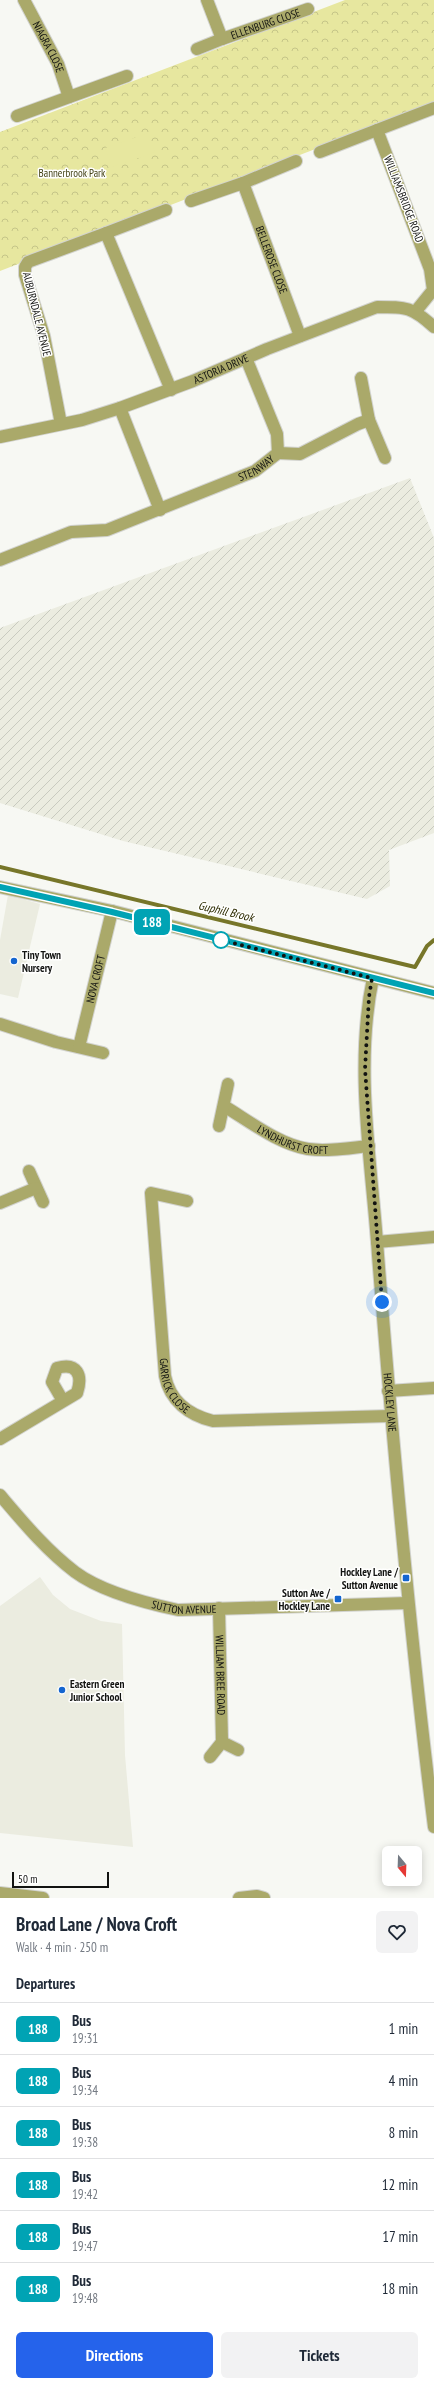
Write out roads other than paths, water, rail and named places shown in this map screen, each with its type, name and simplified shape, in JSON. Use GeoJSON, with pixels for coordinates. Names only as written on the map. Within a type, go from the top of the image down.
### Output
{"type":"FeatureCollection","features":[{"type":"Feature","properties":{"kind":"street","name":"NIAGRA CLOSE"},"geometry":{"type":"LineString","coordinates":[[24,0],[58,64],[69,96]]}},
{"type":"Feature","properties":{"kind":"street","name":"ELLENBURG CLOSE"},"geometry":{"type":"LineString","coordinates":[[207,0],[222,39]]}},
{"type":"Feature","properties":{"kind":"street","name":"ELLENBURG CLOSE"},"geometry":{"type":"LineString","coordinates":[[198,49],[308,9]]}},
{"type":"Feature","properties":{"kind":"street"},"geometry":{"type":"LineString","coordinates":[[17,116],[127,76]]}},
{"type":"Feature","properties":{"kind":"street"},"geometry":{"type":"LineString","coordinates":[[320,152],[434,108]]}},
{"type":"Feature","properties":{"kind":"street","name":"WILLIAMSBRIDGE ROAD"},"geometry":{"type":"LineString","coordinates":[[377,130],[430,252],[430,269],[433,290],[416,311]]}},
{"type":"Feature","properties":{"kind":"street"},"geometry":{"type":"LineString","coordinates":[[191,201],[243,183],[296,161]]}},
{"type":"Feature","properties":{"kind":"street","name":"BELLEROSE CLOSE"},"geometry":{"type":"LineString","coordinates":[[243,183],[300,336]]}},
{"type":"Feature","properties":{"kind":"street","name":"AUBURNDALE AVENUE"},"geometry":{"type":"LineString","coordinates":[[61,424],[44,336],[25,275],[24,267],[28,262],[166,210]]}},
{"type":"Feature","properties":{"kind":"street"},"geometry":{"type":"LineString","coordinates":[[106,233],[171,390]]}},
{"type":"Feature","properties":{"kind":"street","name":"ASTORIA DRIVE"},"geometry":{"type":"LineString","coordinates":[[0,437],[61,424],[120,408],[171,390],[300,336],[377,307],[395,307],[416,311]]}},
{"type":"Feature","properties":{"kind":"street"},"geometry":{"type":"LineString","coordinates":[[416,311],[434,327]]}},
{"type":"Feature","properties":{"kind":"street","name":"STEINWAY"},"geometry":{"type":"LineString","coordinates":[[0,560],[71,532],[107,530],[160,510],[255,471],[278,453],[276,434],[246,358]]}},
{"type":"Feature","properties":{"kind":"street"},"geometry":{"type":"LineString","coordinates":[[361,378],[370,420],[385,458]]}},
{"type":"Feature","properties":{"kind":"street"},"geometry":{"type":"LineString","coordinates":[[120,408],[160,510]]}},
{"type":"Feature","properties":{"kind":"street"},"geometry":{"type":"LineString","coordinates":[[278,453],[300,454],[358,424],[370,420]]}},
{"type":"Feature","properties":{"kind":"street"},"geometry":{"type":"LineString","coordinates":[[0,887],[112,912],[434,993]]}},
{"type":"Feature","properties":{"kind":"street","name":"NOVA CROFT"},"geometry":{"type":"LineString","coordinates":[[79,1047],[112,912]]}},
{"type":"Feature","properties":{"kind":"street","name":"HOCKLEY LANE"},"geometry":{"type":"LineString","coordinates":[[372,978],[369,997],[365,1069],[369,1146],[390,1416],[408,1603],[434,1827]]}},
{"type":"Feature","properties":{"kind":"street"},"geometry":{"type":"LineString","coordinates":[[0,1024],[103,1053]]}},
{"type":"Feature","properties":{"kind":"street"},"geometry":{"type":"LineString","coordinates":[[219,1126],[228,1084]]}},
{"type":"Feature","properties":{"kind":"street","name":"LYNDHURST CROFT"},"geometry":{"type":"LineString","coordinates":[[224,1106],[279,1138],[307,1149],[329,1150],[369,1146]]}},
{"type":"Feature","properties":{"kind":"street"},"geometry":{"type":"LineString","coordinates":[[29,1171],[43,1202]]}},
{"type":"Feature","properties":{"kind":"street"},"geometry":{"type":"LineString","coordinates":[[0,1203],[36,1188]]}},
{"type":"Feature","properties":{"kind":"street","name":"GARRICK CLOSE"},"geometry":{"type":"LineString","coordinates":[[187,1202],[150,1193],[165,1376],[170,1394],[191,1413],[213,1421],[390,1416]]}},
{"type":"Feature","properties":{"kind":"street"},"geometry":{"type":"LineString","coordinates":[[377,1242],[434,1236]]}},
{"type":"Feature","properties":{"kind":"street"},"geometry":{"type":"LineString","coordinates":[[388,1391],[434,1388]]}},
{"type":"Feature","properties":{"kind":"street"},"geometry":{"type":"LineString","coordinates":[[0,1439],[63,1401]]}},
{"type":"Feature","properties":{"kind":"street","name":"SUTTON AVENUE"},"geometry":{"type":"LineString","coordinates":[[0,1495],[49,1550],[76,1573],[129,1598],[153,1605],[178,1610],[408,1603]]}},
{"type":"Feature","properties":{"kind":"street","name":"WILLIAM BREE ROAD"},"geometry":{"type":"LineString","coordinates":[[219,1608],[222,1742]]}},
{"type":"Feature","properties":{"kind":"street"},"geometry":{"type":"LineString","coordinates":[[210,1757],[222,1742],[238,1750]]}},
{"type":"Feature","properties":{"kind":"street"},"geometry":{"type":"LineString","coordinates":[[0,1893],[43,1898]]}},
{"type":"Feature","properties":{"kind":"street"},"geometry":{"type":"LineString","coordinates":[[239,1898],[257,1896],[264,1898]]}},
{"type":"Feature","properties":{"kind":"waterway","name":"Guphill Brook"},"geometry":{"type":"LineString","coordinates":[[0,867],[415,967],[427,946],[434,940]]}},
{"type":"Feature","properties":{"kind":"place","name":"Tiny Town Nursery"},"geometry":{"type":"Point","coordinates":[14,961]}},
{"type":"Feature","properties":{"kind":"place","name":"Hockley Lane / Sutton Avenue"},"geometry":{"type":"Point","coordinates":[406,1578]}},
{"type":"Feature","properties":{"kind":"place","name":"Sutton Ave / Hockley Lane"},"geometry":{"type":"Point","coordinates":[338,1599]}},
{"type":"Feature","properties":{"kind":"place","name":"Eastern Green Junior School"},"geometry":{"type":"Point","coordinates":[62,1690]}},
{"type":"Feature","properties":{"kind":"park label","name":"Bannerbrook Park"},"geometry":{"type":"Point","coordinates":[72,173]}}]}
